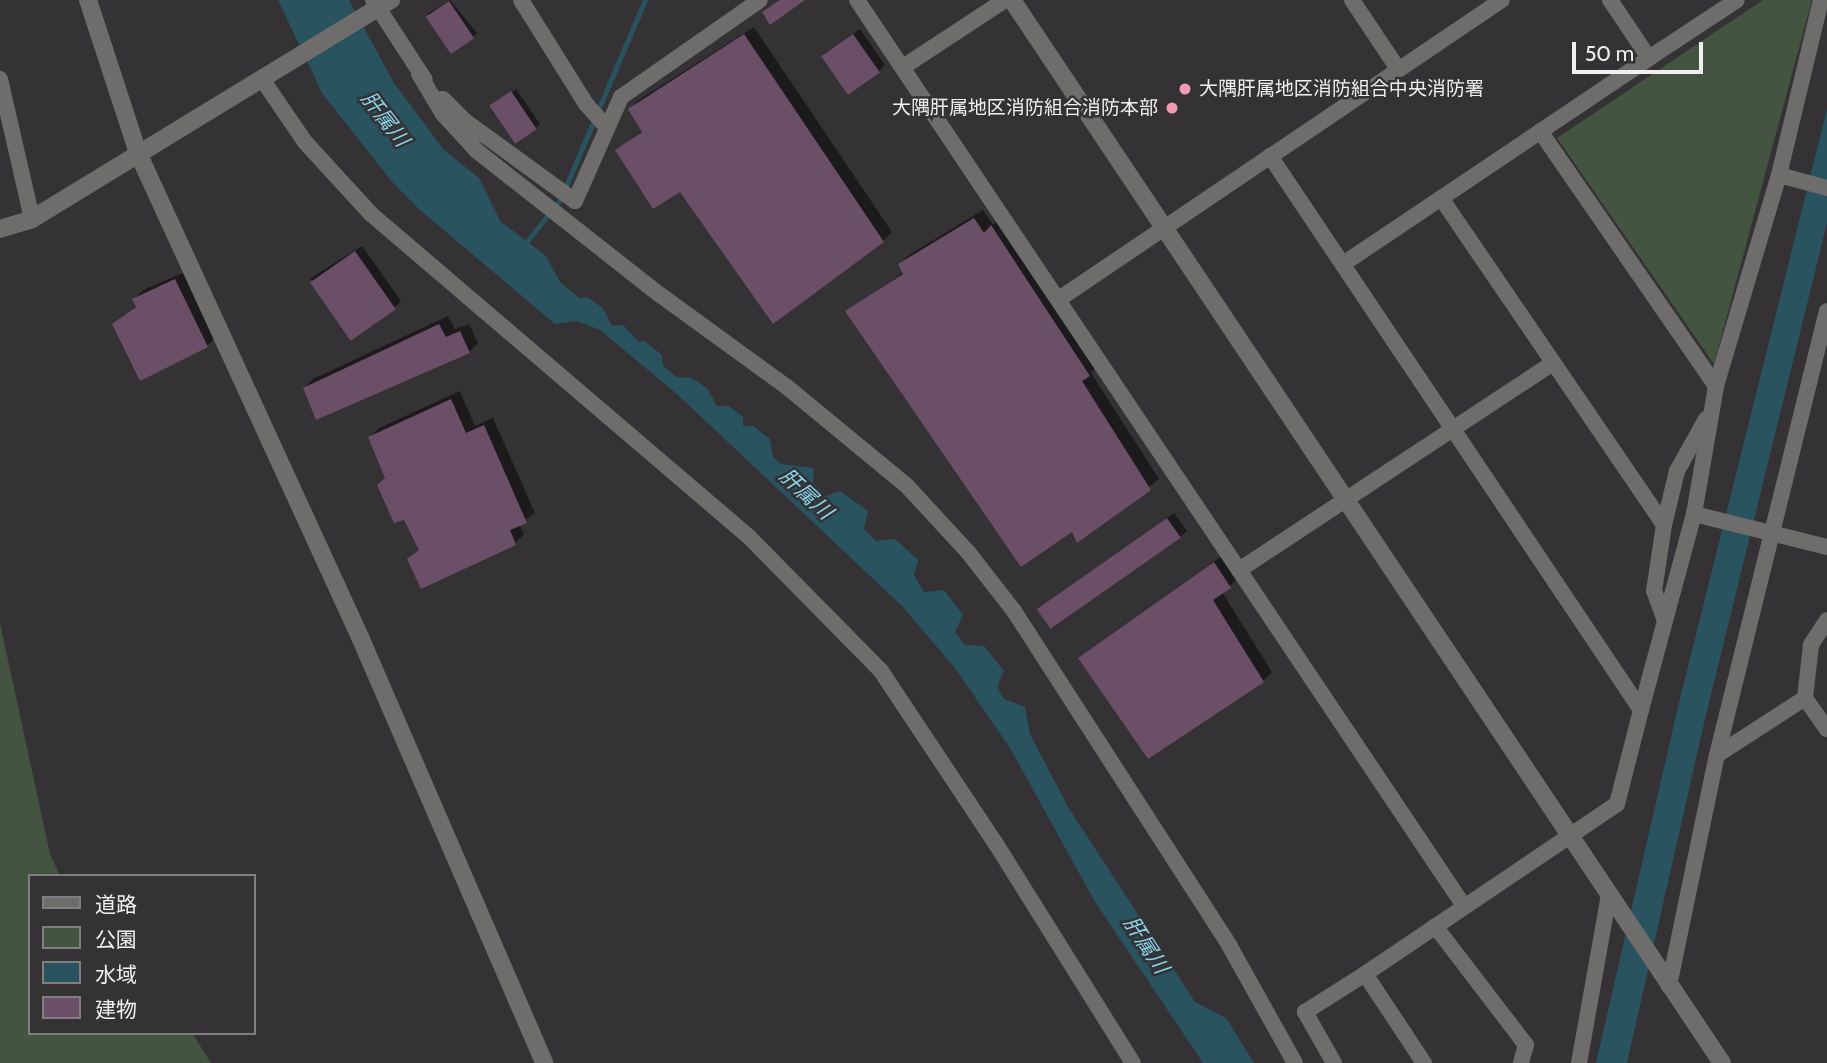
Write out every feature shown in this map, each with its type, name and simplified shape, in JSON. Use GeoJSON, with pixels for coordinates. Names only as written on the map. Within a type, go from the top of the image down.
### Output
{"type":"FeatureCollection","features":[{"type":"Feature","properties":{"kind":"street"},"geometry":{"type":"LineString","coordinates":[[88,0],[138,153],[360,637],[544,1063]]}},
{"type":"Feature","properties":{"kind":"street"},"geometry":{"type":"LineString","coordinates":[[521,0],[588,107],[603,122]]}},
{"type":"Feature","properties":{"kind":"street"},"geometry":{"type":"LineString","coordinates":[[419,74],[465,121],[575,201],[603,122],[621,97],[760,0]]}},
{"type":"Feature","properties":{"kind":"street"},"geometry":{"type":"LineString","coordinates":[[857,0],[1464,906]]}},
{"type":"Feature","properties":{"kind":"street"},"geometry":{"type":"LineString","coordinates":[[903,67],[1005,0]]}},
{"type":"Feature","properties":{"kind":"street"},"geometry":{"type":"LineString","coordinates":[[1012,0],[1722,1063]]}},
{"type":"Feature","properties":{"kind":"street"},"geometry":{"type":"LineString","coordinates":[[1352,0],[1398,69]]}},
{"type":"Feature","properties":{"kind":"street"},"geometry":{"type":"LineString","coordinates":[[1059,299],[1502,0]]}},
{"type":"Feature","properties":{"kind":"street"},"geometry":{"type":"LineString","coordinates":[[1610,0],[1649,58]]}},
{"type":"Feature","properties":{"kind":"street"},"geometry":{"type":"LineString","coordinates":[[1343,264],[1737,0]]}},
{"type":"Feature","properties":{"kind":"street"},"geometry":{"type":"LineString","coordinates":[[1334,1063],[1305,1012],[1618,804],[1664,618],[1694,514],[1716,386],[1779,175],[1821,0]]}},
{"type":"Feature","properties":{"kind":"street"},"geometry":{"type":"LineString","coordinates":[[0,229],[32,219],[376,6],[443,114],[477,151],[659,294],[787,387],[908,486],[968,552],[1014,611],[1222,934],[1295,1063]]}},
{"type":"Feature","properties":{"kind":"street"},"geometry":{"type":"LineString","coordinates":[[266,76],[305,142],[371,214],[751,538],[880,671],[996,844],[1133,1063]]}},
{"type":"Feature","properties":{"kind":"street"},"geometry":{"type":"LineString","coordinates":[[0,79],[32,219]]}},
{"type":"Feature","properties":{"kind":"street"},"geometry":{"type":"LineString","coordinates":[[1540,131],[1716,386]]}},
{"type":"Feature","properties":{"kind":"street"},"geometry":{"type":"LineString","coordinates":[[1270,156],[1457,429],[1641,710]]}},
{"type":"Feature","properties":{"kind":"street"},"geometry":{"type":"LineString","coordinates":[[1779,175],[1827,188]]}},
{"type":"Feature","properties":{"kind":"street"},"geometry":{"type":"LineString","coordinates":[[1441,198],[1664,525]]}},
{"type":"Feature","properties":{"kind":"street"},"geometry":{"type":"LineString","coordinates":[[1669,986],[1717,755],[1769,533],[1827,311]]}},
{"type":"Feature","properties":{"kind":"street"},"geometry":{"type":"LineString","coordinates":[[1239,570],[1347,502],[1553,363]]}},
{"type":"Feature","properties":{"kind":"street"},"geometry":{"type":"LineString","coordinates":[[1664,618],[1654,591],[1664,525],[1677,471],[1711,410]]}},
{"type":"Feature","properties":{"kind":"street"},"geometry":{"type":"LineString","coordinates":[[1694,514],[1827,547]]}},
{"type":"Feature","properties":{"kind":"street"},"geometry":{"type":"LineString","coordinates":[[1827,620],[1811,645],[1805,698],[1827,729]]}},
{"type":"Feature","properties":{"kind":"street"},"geometry":{"type":"LineString","coordinates":[[1717,755],[1805,698]]}},
{"type":"Feature","properties":{"kind":"street"},"geometry":{"type":"LineString","coordinates":[[1579,1063],[1612,898]]}},
{"type":"Feature","properties":{"kind":"street"},"geometry":{"type":"LineString","coordinates":[[1435,926],[1525,1045],[1521,1063]]}},
{"type":"Feature","properties":{"kind":"street"},"geometry":{"type":"LineString","coordinates":[[1365,974],[1424,1063]]}},
{"type":"Feature","properties":{"kind":"green space"},"geometry":{"type":"Polygon","coordinates":[[[1763,0],[1812,0],[1714,364],[1557,138],[1763,0]]]}},
{"type":"Feature","properties":{"kind":"green space"},"geometry":{"type":"Polygon","coordinates":[[[0,623],[50,854],[59,874],[28,874],[28,1035],[193,1035],[211,1063],[0,1063],[0,623]]]}},
{"type":"Feature","properties":{"kind":"water","name":"肝属川"},"geometry":{"type":"Polygon","coordinates":[[[278,0],[349,0],[394,83],[444,150],[479,178],[500,221],[546,256],[560,282],[579,298],[587,297],[603,308],[612,326],[623,325],[639,342],[644,341],[662,355],[663,366],[678,378],[690,377],[707,388],[717,406],[729,406],[743,417],[743,426],[753,426],[770,439],[773,457],[781,464],[814,468],[813,483],[826,496],[840,491],[868,511],[864,529],[876,541],[895,539],[918,560],[914,575],[924,592],[944,590],[963,615],[955,632],[965,645],[984,646],[1004,671],[997,687],[1004,699],[1025,707],[1030,734],[1068,807],[1195,1002],[1226,1018],[1254,1063],[1203,1063],[1094,900],[1010,748],[955,668],[902,606],[678,395],[600,330],[577,321],[555,324],[420,210],[393,183],[322,93],[278,0]]]}},
{"type":"Feature","properties":{"kind":"water"},"geometry":{"type":"Polygon","coordinates":[[[1827,109],[1827,223],[1705,719],[1627,1063],[1596,1063],[1677,711],[1827,109]]]}},
{"type":"Feature","properties":{"kind":"building"},"geometry":{"type":"Polygon","coordinates":[[[780,0],[805,0],[770,25],[762,12],[780,0]]]}},
{"type":"Feature","properties":{"kind":"building"},"geometry":{"type":"Polygon","coordinates":[[[449,1],[474,38],[451,54],[426,17],[449,1]]]}},
{"type":"Feature","properties":{"kind":"building"},"geometry":{"type":"Polygon","coordinates":[[[744,34],[884,242],[773,324],[680,192],[653,209],[615,150],[642,132],[628,109],[744,34]]]}},
{"type":"Feature","properties":{"kind":"building"},"geometry":{"type":"Polygon","coordinates":[[[853,34],[880,73],[848,95],[821,56],[853,34]]]}},
{"type":"Feature","properties":{"kind":"building"},"geometry":{"type":"Polygon","coordinates":[[[511,91],[537,129],[515,144],[489,106],[511,91]]]}},
{"type":"Feature","properties":{"kind":"building"},"geometry":{"type":"Polygon","coordinates":[[[974,218],[984,233],[991,225],[1090,376],[1082,381],[1151,490],[1077,543],[1072,532],[1021,567],[845,311],[903,274],[898,264],[974,218]]]}},
{"type":"Feature","properties":{"kind":"building"},"geometry":{"type":"Polygon","coordinates":[[[355,251],[396,309],[351,341],[310,283],[355,251]]]}},
{"type":"Feature","properties":{"kind":"building"},"geometry":{"type":"Polygon","coordinates":[[[175,279],[208,347],[140,381],[112,324],[136,307],[132,299],[175,279]]]}},
{"type":"Feature","properties":{"kind":"building"},"geometry":{"type":"Polygon","coordinates":[[[439,324],[446,337],[460,331],[470,353],[316,420],[303,388],[439,324]]]}},
{"type":"Feature","properties":{"kind":"building"},"geometry":{"type":"Polygon","coordinates":[[[451,399],[466,433],[484,425],[527,523],[510,530],[516,545],[421,589],[407,559],[419,550],[404,520],[394,523],[377,485],[385,478],[368,437],[451,399]]]}},
{"type":"Feature","properties":{"kind":"building"},"geometry":{"type":"Polygon","coordinates":[[[1167,518],[1181,538],[1051,629],[1037,609],[1167,518]]]}},
{"type":"Feature","properties":{"kind":"building"},"geometry":{"type":"Polygon","coordinates":[[[1214,562],[1231,588],[1213,600],[1264,682],[1148,759],[1078,658],[1214,562]]]}},
{"type":"Feature","properties":{"kind":"waterway"},"geometry":{"type":"LineString","coordinates":[[523,246],[560,200],[645,0]]}},
{"type":"Feature","properties":{"kind":"place","name":"大隅肝属地区消防組合中央消防署"},"geometry":{"type":"Point","coordinates":[1185,89]}},
{"type":"Feature","properties":{"kind":"place","name":"大隅肝属地区消防組合消防本部"},"geometry":{"type":"Point","coordinates":[1172,108]}}]}
